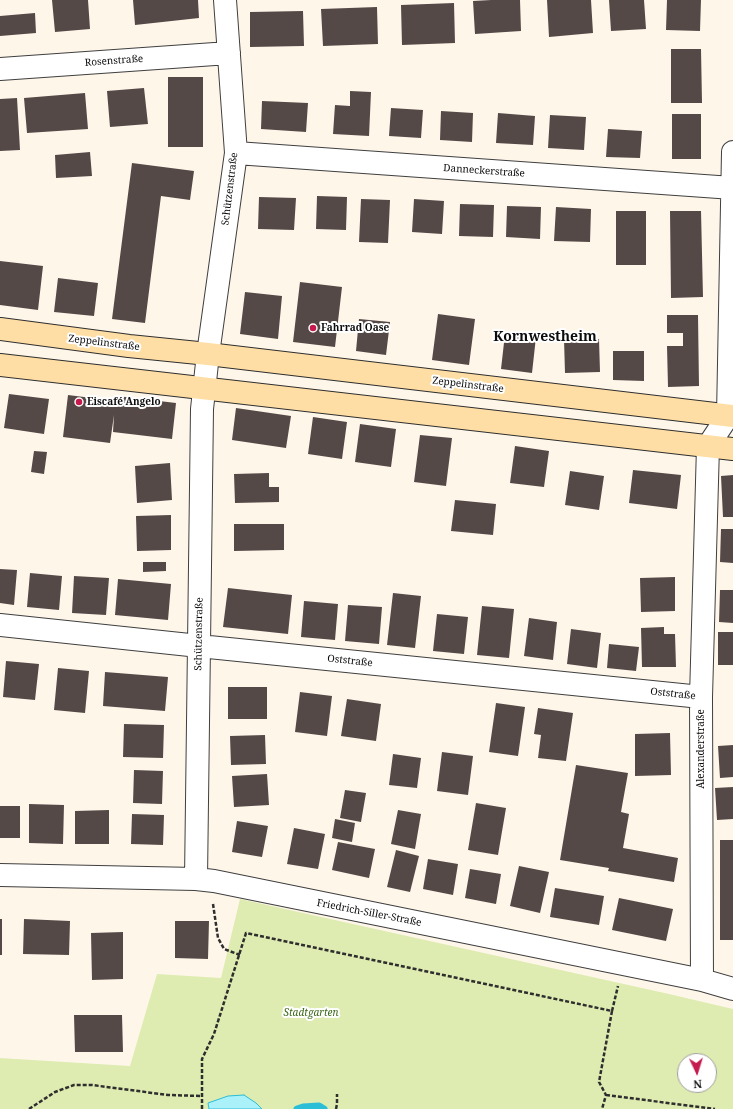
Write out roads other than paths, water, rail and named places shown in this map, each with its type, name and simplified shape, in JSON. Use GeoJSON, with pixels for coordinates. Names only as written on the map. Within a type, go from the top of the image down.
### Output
{"type":"FeatureCollection","features":[{"type":"Feature","properties":{"kind":"street","name":"Schützenstraße"},"geometry":{"type":"LineString","coordinates":[[208,354],[236,153],[225,0]]}},
{"type":"Feature","properties":{"kind":"street","name":"Rosenstraße"},"geometry":{"type":"LineString","coordinates":[[0,70],[229,53]]}},
{"type":"Feature","properties":{"kind":"street"},"geometry":{"type":"LineString","coordinates":[[708,446],[730,416],[733,152]]}},
{"type":"Feature","properties":{"kind":"street","name":"Danneckerstraße"},"geometry":{"type":"LineString","coordinates":[[236,153],[733,188]]}},
{"type":"Feature","properties":{"kind":"street","name":"Zeppelinstraße"},"geometry":{"type":"LineString","coordinates":[[0,329],[129,346],[730,416]]}},
{"type":"Feature","properties":{"kind":"street"},"geometry":{"type":"LineString","coordinates":[[204,389],[208,354]]}},
{"type":"Feature","properties":{"kind":"street"},"geometry":{"type":"LineString","coordinates":[[0,366],[733,449]]}},
{"type":"Feature","properties":{"kind":"street","name":"Schützenstraße"},"geometry":{"type":"LineString","coordinates":[[204,389],[202,409],[199,646],[205,880]]}},
{"type":"Feature","properties":{"kind":"street","name":"Alexanderstraße"},"geometry":{"type":"LineString","coordinates":[[702,980],[701,697],[708,446]]}},
{"type":"Feature","properties":{"kind":"street","name":"Oststraße"},"geometry":{"type":"LineString","coordinates":[[0,625],[701,697]]}},
{"type":"Feature","properties":{"kind":"street","name":"Friedrich-Siller-Straße"},"geometry":{"type":"LineString","coordinates":[[0,875],[205,880],[702,980],[733,989]]}},
{"type":"Feature","properties":{"kind":"water"},"geometry":{"type":"Polygon","coordinates":[[[244,1095],[262,1109],[209,1109],[208,1103],[228,1096],[244,1095]]]}},
{"type":"Feature","properties":{"kind":"waterway"},"geometry":{"type":"LineString","coordinates":[[297,1109],[319,1106],[324,1109]]}},
{"type":"Feature","properties":{"kind":"place","name":"Fahrrad Oase"},"geometry":{"type":"Point","coordinates":[313,328]}},
{"type":"Feature","properties":{"kind":"place","name":"Eiscafé Angelo"},"geometry":{"type":"Point","coordinates":[79,402]}},
{"type":"Feature","properties":{"kind":"district","name":"Kornwestheim"},"geometry":{"type":"Point","coordinates":[545,337]}},
{"type":"Feature","properties":{"kind":"park label","name":"Stadtgarten"},"geometry":{"type":"Point","coordinates":[311,1013]}}]}
